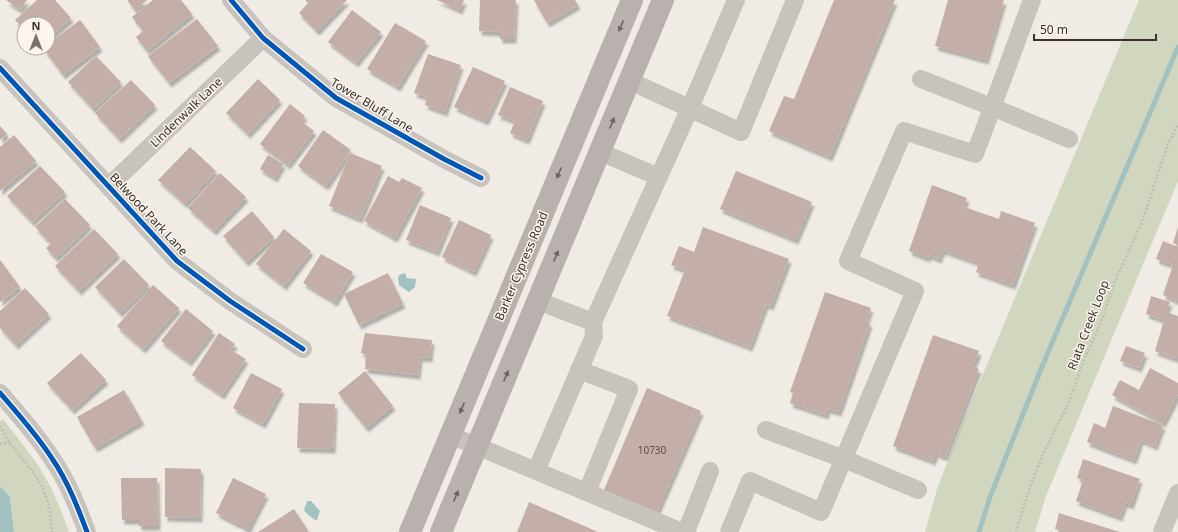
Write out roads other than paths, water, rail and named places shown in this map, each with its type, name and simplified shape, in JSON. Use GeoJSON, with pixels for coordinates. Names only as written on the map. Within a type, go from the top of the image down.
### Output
{"type":"FeatureCollection","features":[{"type":"Feature","properties":{"kind":"main road","name":"Barker Cypress Road"},"geometry":{"type":"LineString","coordinates":[[410,532],[632,0]]}},
{"type":"Feature","properties":{"kind":"main road"},"geometry":{"type":"LineString","coordinates":[[441,532],[663,0]]}},
{"type":"Feature","properties":{"kind":"main road"},"geometry":{"type":"LineString","coordinates":[[574,137],[600,152]]}},
{"type":"Feature","properties":{"kind":"street","name":"Tower Bluff Lane"},"geometry":{"type":"LineString","coordinates":[[231,0],[263,38],[336,98],[444,159],[481,178]]}},
{"type":"Feature","properties":{"kind":"street"},"geometry":{"type":"LineString","coordinates":[[536,471],[594,336],[593,322],[690,108],[736,0]]}},
{"type":"Feature","properties":{"kind":"street"},"geometry":{"type":"LineString","coordinates":[[630,81],[742,132],[795,0]]}},
{"type":"Feature","properties":{"kind":"street"},"geometry":{"type":"LineString","coordinates":[[729,532],[750,481],[821,512],[915,291],[848,261],[904,131],[975,154],[1032,0]]}},
{"type":"Feature","properties":{"kind":"street","name":"Lindenwalk Lane"},"geometry":{"type":"LineString","coordinates":[[109,186],[263,38]]}},
{"type":"Feature","properties":{"kind":"street","name":"Belwood Park Lane"},"geometry":{"type":"LineString","coordinates":[[0,68],[177,261],[230,301],[303,349]]}},
{"type":"Feature","properties":{"kind":"street"},"geometry":{"type":"LineString","coordinates":[[921,79],[1069,139]]}},
{"type":"Feature","properties":{"kind":"street"},"geometry":{"type":"LineString","coordinates":[[600,152],[659,177]]}},
{"type":"Feature","properties":{"kind":"street"},"geometry":{"type":"LineString","coordinates":[[538,301],[593,322]]}},
{"type":"Feature","properties":{"kind":"street"},"geometry":{"type":"LineString","coordinates":[[579,370],[629,389],[587,492]]}},
{"type":"Feature","properties":{"kind":"street"},"geometry":{"type":"LineString","coordinates":[[0,393],[26,422],[54,461],[74,500],[87,532]]}},
{"type":"Feature","properties":{"kind":"street"},"geometry":{"type":"LineString","coordinates":[[766,430],[844,459],[918,490]]}},
{"type":"Feature","properties":{"kind":"street"},"geometry":{"type":"LineString","coordinates":[[450,435],[682,532]]}},
{"type":"Feature","properties":{"kind":"street"},"geometry":{"type":"LineString","coordinates":[[686,532],[710,471]]}},
{"type":"Feature","properties":{"kind":"street"},"geometry":{"type":"LineString","coordinates":[[1162,532],[1178,493]]}},
{"type":"Feature","properties":{"kind":"water"},"geometry":{"type":"Polygon","coordinates":[[[405,273],[407,278],[416,279],[415,287],[409,292],[399,285],[399,275],[405,273]]]}},
{"type":"Feature","properties":{"kind":"water"},"geometry":{"type":"Polygon","coordinates":[[[0,486],[10,497],[14,532],[0,532],[0,486]]]}},
{"type":"Feature","properties":{"kind":"water"},"geometry":{"type":"Polygon","coordinates":[[[307,501],[311,501],[320,511],[317,520],[308,515],[304,510],[307,501]]]}},
{"type":"Feature","properties":{"kind":"waterway"},"geometry":{"type":"LineString","coordinates":[[979,532],[990,497],[1041,369],[1178,47]]}}]}
